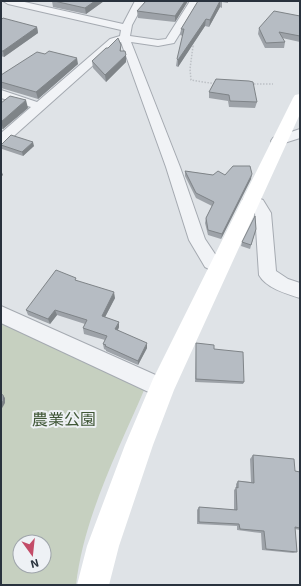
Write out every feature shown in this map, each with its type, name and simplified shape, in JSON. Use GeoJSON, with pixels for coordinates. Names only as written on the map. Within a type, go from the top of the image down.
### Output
{"type":"FeatureCollection","features":[{"type":"Feature","properties":{"kind":"street"},"geometry":{"type":"LineString","coordinates":[[8,1],[126,33],[168,42],[172,39],[195,1]]}},
{"type":"Feature","properties":{"kind":"street"},"geometry":{"type":"LineString","coordinates":[[1,140],[114,41],[126,33],[140,1]]}},
{"type":"Feature","properties":{"kind":"street"},"geometry":{"type":"LineString","coordinates":[[126,33],[198,240],[211,262],[218,267]]}},
{"type":"Feature","properties":{"kind":"street"},"geometry":{"type":"LineString","coordinates":[[1,94],[40,106]]}},
{"type":"Feature","properties":{"kind":"street"},"geometry":{"type":"LineString","coordinates":[[93,585],[103,546],[139,445],[162,388],[218,267],[300,98]]}},
{"type":"Feature","properties":{"kind":"street"},"geometry":{"type":"LineString","coordinates":[[278,141],[300,133]]}},
{"type":"Feature","properties":{"kind":"street"},"geometry":{"type":"LineString","coordinates":[[251,200],[258,204],[264,213],[268,275],[282,284],[300,291]]}},
{"type":"Feature","properties":{"kind":"street"},"geometry":{"type":"LineString","coordinates":[[1,314],[162,388]]}},
{"type":"Feature","properties":{"kind":"path"},"geometry":{"type":"LineString","coordinates":[[168,42],[193,46],[190,69],[192,81],[220,84]]}},
{"type":"Feature","properties":{"kind":"path"},"geometry":{"type":"LineString","coordinates":[[249,84],[273,84]]}},
{"type":"Feature","properties":{"kind":"green space","name":"農業公園"},"geometry":{"type":"Polygon","coordinates":[[[1,321],[145,388],[113,460],[94,509],[80,559],[76,585],[1,585],[1,321]]]}},
{"type":"Feature","properties":{"kind":"building"},"geometry":{"type":"Polygon","coordinates":[[[54,1],[95,1],[85,8],[54,1]]]}},
{"type":"Feature","properties":{"kind":"building"},"geometry":{"type":"Polygon","coordinates":[[[146,1],[185,1],[175,16],[137,11],[146,1]]]}},
{"type":"Feature","properties":{"kind":"building"},"geometry":{"type":"Polygon","coordinates":[[[198,1],[220,1],[210,20],[206,19],[178,60],[184,29],[181,29],[198,1]]]}},
{"type":"Feature","properties":{"kind":"building"},"geometry":{"type":"Polygon","coordinates":[[[274,11],[300,16],[300,36],[279,32],[285,42],[266,43],[259,28],[274,11]]]}},
{"type":"Feature","properties":{"kind":"building"},"geometry":{"type":"Polygon","coordinates":[[[3,18],[37,27],[1,51],[1,20],[3,18]]]}},
{"type":"Feature","properties":{"kind":"building"},"geometry":{"type":"Polygon","coordinates":[[[118,38],[121,45],[120,51],[125,51],[126,55],[105,75],[92,61],[118,38]]]}},
{"type":"Feature","properties":{"kind":"building"},"geometry":{"type":"Polygon","coordinates":[[[49,51],[77,58],[36,92],[1,82],[1,75],[37,52],[45,54],[49,51]]]}},
{"type":"Feature","properties":{"kind":"building"},"geometry":{"type":"Polygon","coordinates":[[[216,79],[253,82],[257,102],[230,101],[229,95],[209,92],[216,79]]]}},
{"type":"Feature","properties":{"kind":"building"},"geometry":{"type":"Polygon","coordinates":[[[10,96],[26,100],[1,122],[1,103],[10,96]]]}},
{"type":"Feature","properties":{"kind":"building"},"geometry":{"type":"Polygon","coordinates":[[[11,135],[33,142],[22,152],[1,145],[11,135]]]}},
{"type":"Feature","properties":{"kind":"building"},"geometry":{"type":"Polygon","coordinates":[[[233,166],[250,166],[252,174],[222,234],[208,230],[206,218],[214,202],[196,193],[185,171],[213,175],[218,171],[225,175],[233,166]]]}},
{"type":"Feature","properties":{"kind":"building"},"geometry":{"type":"Polygon","coordinates":[[[255,216],[256,229],[251,245],[242,242],[255,216]]]}},
{"type":"Feature","properties":{"kind":"building"},"geometry":{"type":"Polygon","coordinates":[[[56,270],[76,278],[75,280],[114,292],[102,316],[119,322],[115,329],[147,343],[138,361],[105,346],[106,345],[103,344],[107,336],[83,328],[87,320],[55,310],[48,319],[26,310],[56,270]]]}},
{"type":"Feature","properties":{"kind":"building"},"geometry":{"type":"Polygon","coordinates":[[[196,343],[214,345],[214,349],[243,352],[244,382],[196,379],[196,343]]]}},
{"type":"Feature","properties":{"kind":"building"},"geometry":{"type":"Polygon","coordinates":[[[1,394],[3,395],[3,401],[1,404],[1,394]]]}},
{"type":"Feature","properties":{"kind":"building"},"geometry":{"type":"Polygon","coordinates":[[[253,455],[294,459],[295,471],[300,472],[300,528],[295,527],[297,552],[266,549],[264,531],[240,529],[239,524],[199,522],[199,507],[237,510],[236,487],[238,488],[238,481],[254,483],[253,455]]]}}]}
